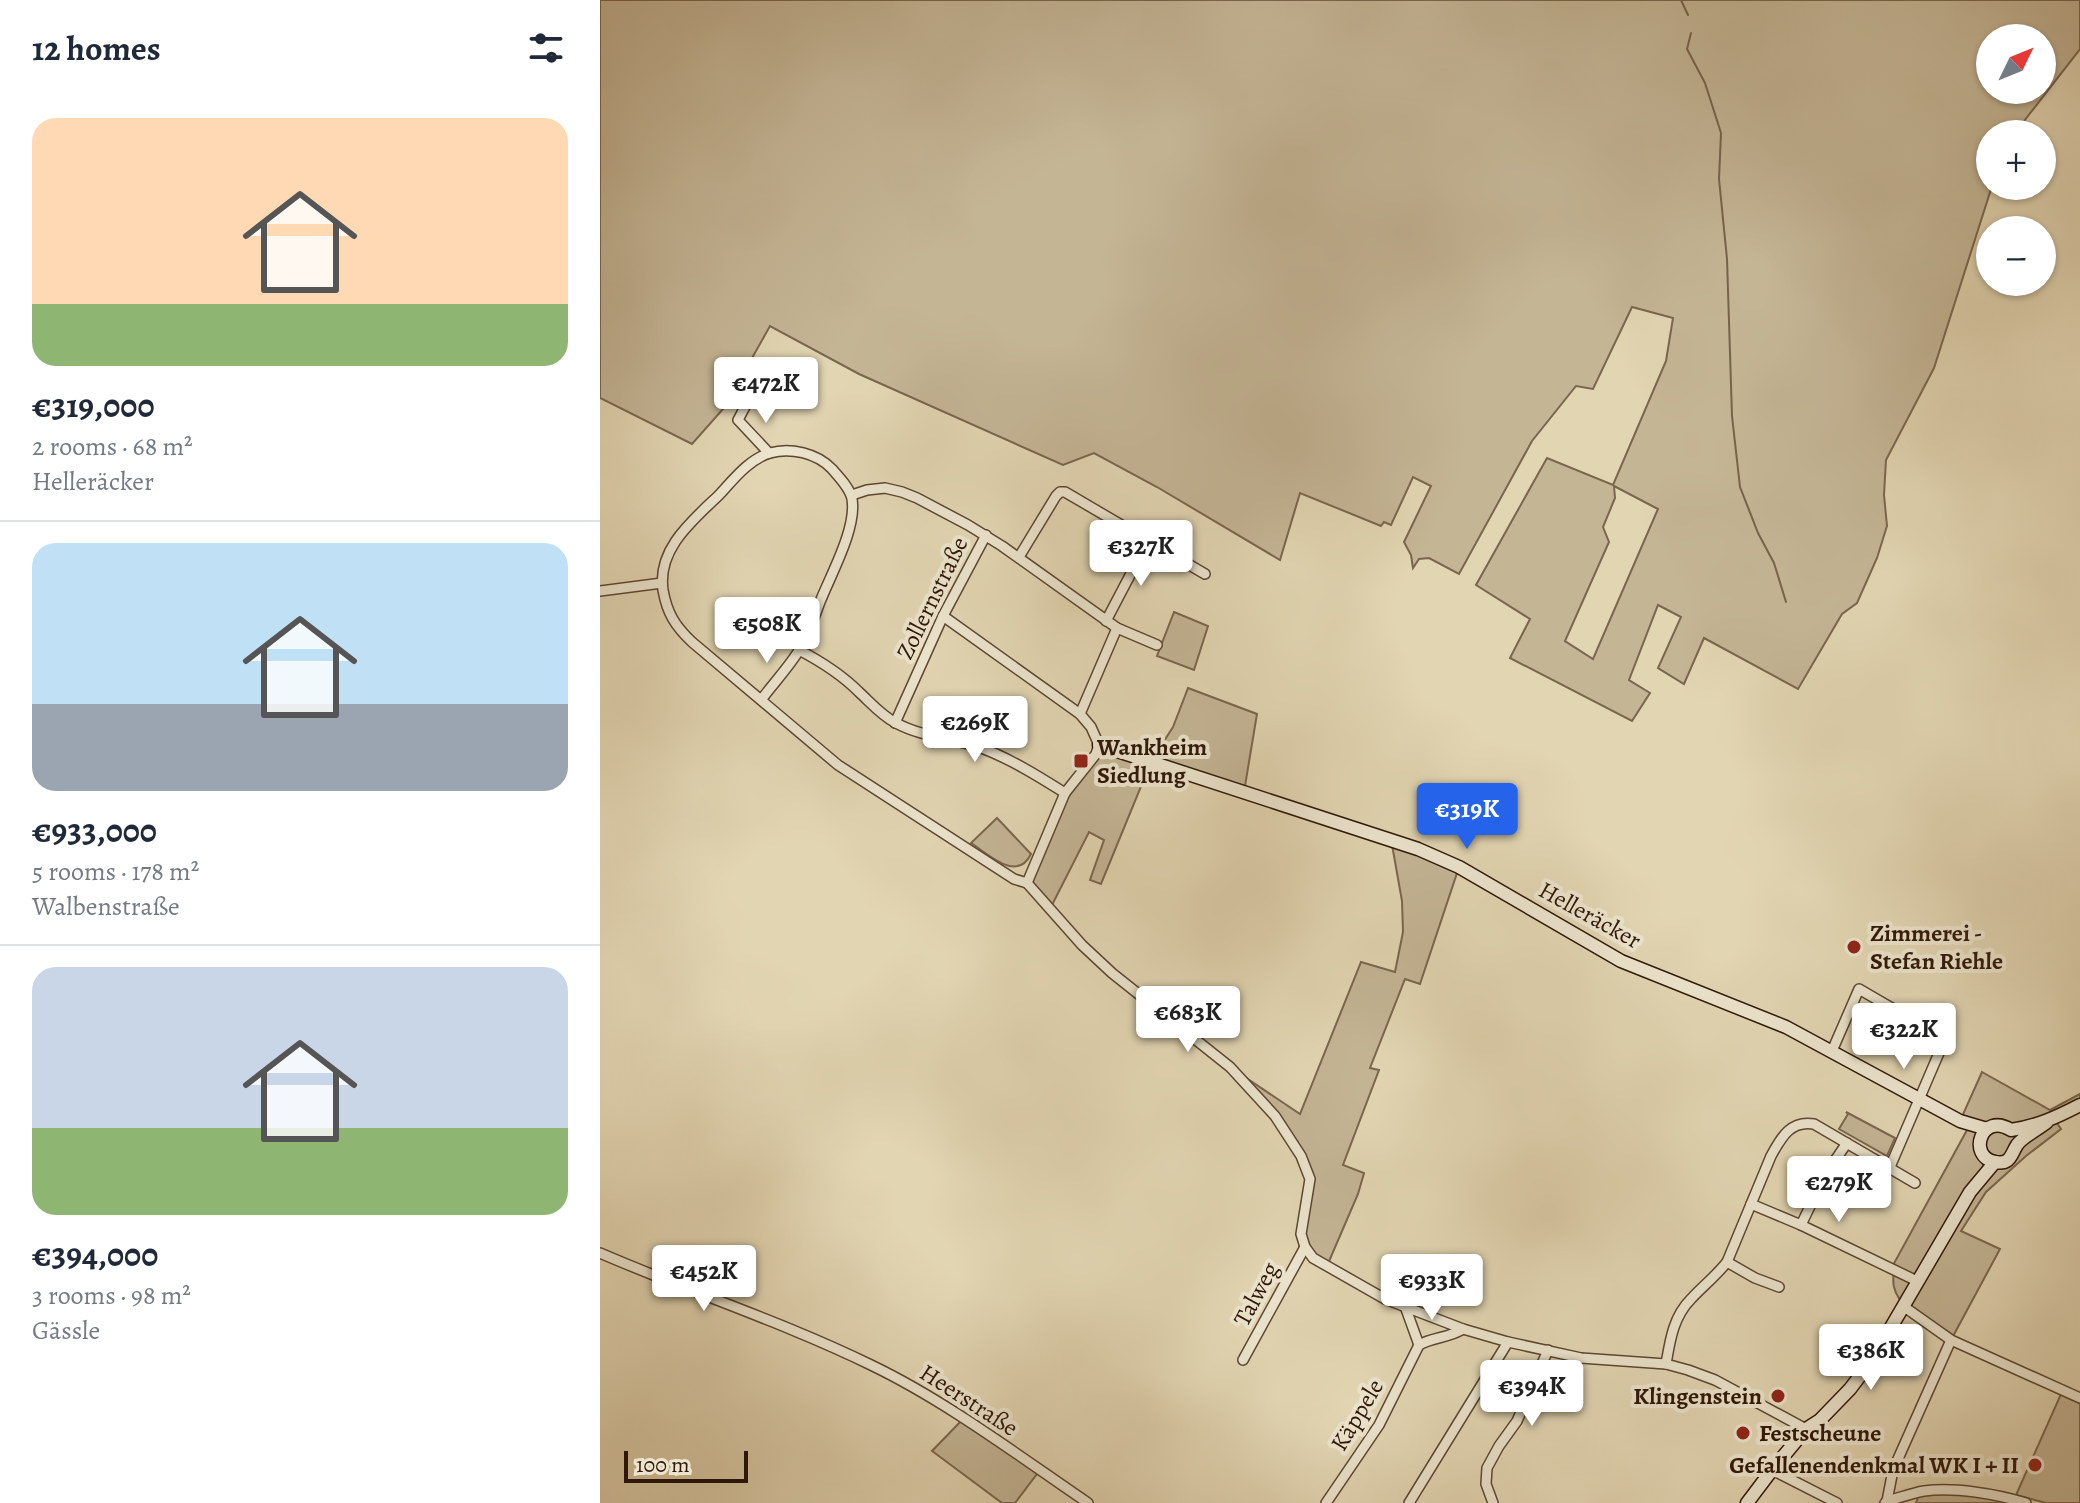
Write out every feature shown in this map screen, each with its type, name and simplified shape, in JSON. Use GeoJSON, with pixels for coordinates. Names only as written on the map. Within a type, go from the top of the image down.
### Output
{"type":"FeatureCollection","features":[{"type":"Feature","properties":{"kind":"street"},"geometry":{"type":"LineString","coordinates":[[757,384],[738,420],[769,453]]}},
{"type":"Feature","properties":{"kind":"street"},"geometry":{"type":"LineString","coordinates":[[761,700],[799,650],[852,519],[852,495],[827,464],[804,453],[769,453],[751,463],[680,535],[666,556],[662,583],[670,616],[677,628],[761,700],[851,774],[1014,879],[1027,883],[1102,964],[1230,1067],[1275,1116],[1301,1156],[1310,1179],[1301,1234],[1313,1258],[1406,1309],[1463,1329],[1581,1358],[1666,1364],[1715,1380],[1806,1429]]}},
{"type":"Feature","properties":{"kind":"street"},"geometry":{"type":"LineString","coordinates":[[852,495],[885,488],[902,492],[986,535],[1106,621],[1157,645]]}},
{"type":"Feature","properties":{"kind":"street"},"geometry":{"type":"LineString","coordinates":[[1019,557],[1056,496],[1065,492],[1205,574]]}},
{"type":"Feature","properties":{"kind":"street","name":"Zollernstraße"},"geometry":{"type":"LineString","coordinates":[[895,723],[943,616],[986,535]]}},
{"type":"Feature","properties":{"kind":"street"},"geometry":{"type":"LineString","coordinates":[[1106,621],[1148,541]]}},
{"type":"Feature","properties":{"kind":"street"},"geometry":{"type":"LineString","coordinates":[[600,591],[662,583]]}},
{"type":"Feature","properties":{"kind":"street"},"geometry":{"type":"LineString","coordinates":[[943,616],[1080,714],[1091,727],[1099,745],[1096,754],[1065,793],[1027,883]]}},
{"type":"Feature","properties":{"kind":"street"},"geometry":{"type":"LineString","coordinates":[[1080,714],[1117,628]]}},
{"type":"Feature","properties":{"kind":"street"},"geometry":{"type":"LineString","coordinates":[[799,650],[830,667],[878,712],[895,723],[916,732],[988,751],[1065,793]]}},
{"type":"Feature","properties":{"kind":"street","name":"Helleräcker"},"geometry":{"type":"LineString","coordinates":[[1099,745],[1418,849],[1459,867],[1621,961],[1786,1027],[1960,1121],[1987,1129]]}},
{"type":"Feature","properties":{"kind":"street"},"geometry":{"type":"LineString","coordinates":[[1832,1051],[1859,989],[1945,1039],[1890,1167]]}},
{"type":"Feature","properties":{"kind":"street"},"geometry":{"type":"LineString","coordinates":[[2017,1145],[2047,1122],[2080,1105]]}},
{"type":"Feature","properties":{"kind":"street","name":"Helleräcker"},"geometry":{"type":"LineString","coordinates":[[1960,1121],[1982,1148]]}},
{"type":"Feature","properties":{"kind":"street"},"geometry":{"type":"LineString","coordinates":[[1666,1364],[1671,1336],[1682,1310],[1727,1262],[1771,1156],[1792,1127],[1803,1122],[1814,1124],[1915,1183]]}},
{"type":"Feature","properties":{"kind":"street"},"geometry":{"type":"LineString","coordinates":[[2011,1130],[2047,1122]]}},
{"type":"Feature","properties":{"kind":"street"},"geometry":{"type":"LineString","coordinates":[[1747,1503],[1806,1429],[1831,1410],[1872,1360],[1970,1192],[1995,1162],[2006,1161],[2014,1155],[2017,1145],[2011,1130],[1999,1125],[1987,1129],[1982,1135],[1982,1148],[1970,1192]]}},
{"type":"Feature","properties":{"kind":"street"},"geometry":{"type":"LineString","coordinates":[[1801,1225],[1825,1175],[1847,1143]]}},
{"type":"Feature","properties":{"kind":"street"},"geometry":{"type":"LineString","coordinates":[[1982,1148],[1995,1162]]}},
{"type":"Feature","properties":{"kind":"street"},"geometry":{"type":"LineString","coordinates":[[1751,1204],[1917,1281]]}},
{"type":"Feature","properties":{"kind":"street","name":"Talweg"},"geometry":{"type":"LineString","coordinates":[[1243,1360],[1305,1247]]}},
{"type":"Feature","properties":{"kind":"street","name":"Heerstraße"},"geometry":{"type":"LineString","coordinates":[[600,1253],[872,1365],[916,1388],[1088,1503]]}},
{"type":"Feature","properties":{"kind":"street"},"geometry":{"type":"LineString","coordinates":[[1727,1262],[1779,1287]]}},
{"type":"Feature","properties":{"kind":"street"},"geometry":{"type":"LineString","coordinates":[[1903,1306],[1951,1340],[2080,1398]]}},
{"type":"Feature","properties":{"kind":"street"},"geometry":{"type":"LineString","coordinates":[[1406,1309],[1419,1345],[1429,1339],[1454,1335],[1463,1329]]}},
{"type":"Feature","properties":{"kind":"street"},"geometry":{"type":"LineString","coordinates":[[1951,1340],[1893,1470],[1886,1502],[1920,1492],[1955,1490],[2026,1503]]}},
{"type":"Feature","properties":{"kind":"street"},"geometry":{"type":"LineString","coordinates":[[1409,1503],[1508,1342]]}},
{"type":"Feature","properties":{"kind":"street","name":"Käppele"},"geometry":{"type":"LineString","coordinates":[[1326,1503],[1379,1425],[1419,1345]]}},
{"type":"Feature","properties":{"kind":"street"},"geometry":{"type":"LineString","coordinates":[[1493,1503],[1486,1484],[1487,1468],[1517,1421],[1548,1350]]}},
{"type":"Feature","properties":{"kind":"street"},"geometry":{"type":"LineString","coordinates":[[1772,1470],[1837,1503]]}},
{"type":"Feature","properties":{"kind":"shaded area"},"geometry":{"type":"Polygon","coordinates":[[[600,0],[2080,0],[2080,49],[2056,80],[2056,24],[1976,24],[1976,104],[2037,104],[2025,120],[1976,120],[1976,200],[1988,200],[1982,216],[1976,216],[1976,236],[1934,368],[1886,460],[1884,495],[1887,526],[1877,558],[1857,603],[1842,614],[1798,689],[1704,638],[1684,684],[1658,668],[1681,617],[1658,605],[1629,680],[1650,693],[1632,721],[1510,658],[1530,619],[1476,585],[1547,458],[1613,485],[1666,361],[1673,318],[1632,307],[1593,389],[1576,386],[1532,441],[1459,574],[1429,558],[1419,559],[1413,568],[1404,542],[1431,486],[1413,477],[1391,525],[1384,522],[1381,526],[1300,493],[1280,560],[1094,453],[1063,465],[859,374],[770,326],[724,408],[692,444],[600,398],[600,0]],[[1614,486],[1615,498],[1603,527],[1609,542],[1565,641],[1593,659],[1658,509],[1614,486]]]}},
{"type":"Feature","properties":{"kind":"shaded area"},"geometry":{"type":"Polygon","coordinates":[[[1174,612],[1208,626],[1194,670],[1157,656],[1174,612]]]}},
{"type":"Feature","properties":{"kind":"shaded area"},"geometry":{"type":"Polygon","coordinates":[[[1188,688],[1257,714],[1244,792],[1151,762],[1101,884],[1090,880],[1104,840],[1089,832],[1050,909],[1027,883],[1065,793],[1099,745],[1151,761],[1173,727],[1188,688]]]}},
{"type":"Feature","properties":{"kind":"shaded area"},"geometry":{"type":"Polygon","coordinates":[[[997,818],[1031,854],[1018,866],[1002,864],[971,843],[997,818]]]}},
{"type":"Feature","properties":{"kind":"shaded area"},"geometry":{"type":"Polygon","coordinates":[[[1391,839],[1459,867],[1420,984],[1405,979],[1370,1068],[1379,1070],[1343,1165],[1364,1173],[1327,1266],[1313,1258],[1301,1234],[1310,1179],[1275,1116],[1230,1067],[1300,1114],[1361,962],[1395,972],[1403,932],[1402,901],[1391,839]]]}},
{"type":"Feature","properties":{"kind":"shaded area"},"geometry":{"type":"Polygon","coordinates":[[[1982,1072],[2050,1110],[2080,1094],[2080,1105],[2054,1119],[2061,1129],[1986,1192],[1961,1231],[2000,1249],[1951,1340],[1902,1303],[1894,1287],[1892,1267],[1967,1130],[1960,1121],[1982,1072]]]}},
{"type":"Feature","properties":{"kind":"shaded area"},"geometry":{"type":"Polygon","coordinates":[[[1846,1112],[1895,1138],[1887,1156],[1839,1129],[1848,1114],[1846,1112]]]}},
{"type":"Feature","properties":{"kind":"shaded area"},"geometry":{"type":"Polygon","coordinates":[[[2061,1394],[2080,1402],[2080,1503],[2046,1503],[2016,1495],[2061,1394]]]}},
{"type":"Feature","properties":{"kind":"shaded area"},"geometry":{"type":"Polygon","coordinates":[[[963,1419],[1040,1470],[1015,1503],[1002,1503],[932,1451],[963,1419]]]}},
{"type":"Feature","properties":{"kind":"shaded area"},"geometry":{"type":"Polygon","coordinates":[[[1932,1490],[2026,1503],[1916,1503],[1920,1492],[1932,1490]]]}},
{"type":"Feature","properties":{"kind":"waterway"},"geometry":{"type":"LineString","coordinates":[[1681,0],[1688,15]]}},
{"type":"Feature","properties":{"kind":"waterway"},"geometry":{"type":"LineString","coordinates":[[1691,33],[1687,49],[1705,83],[1721,133],[1719,179],[1727,259],[1732,416],[1740,487],[1774,563],[1786,602]]}},
{"type":"Feature","properties":{"kind":"place","name":"Wankheim Siedlung"},"geometry":{"type":"Point","coordinates":[1081,761]}},
{"type":"Feature","properties":{"kind":"place","name":"Zimmerei - Stefan Riehle"},"geometry":{"type":"Point","coordinates":[1854,947]}},
{"type":"Feature","properties":{"kind":"place","name":"Klingenstein"},"geometry":{"type":"Point","coordinates":[1778,1396]}},
{"type":"Feature","properties":{"kind":"place","name":"Festscheune"},"geometry":{"type":"Point","coordinates":[1743,1433]}},
{"type":"Feature","properties":{"kind":"place","name":"Gefallenendenkmal WK I + II"},"geometry":{"type":"Point","coordinates":[2035,1465]}}]}
